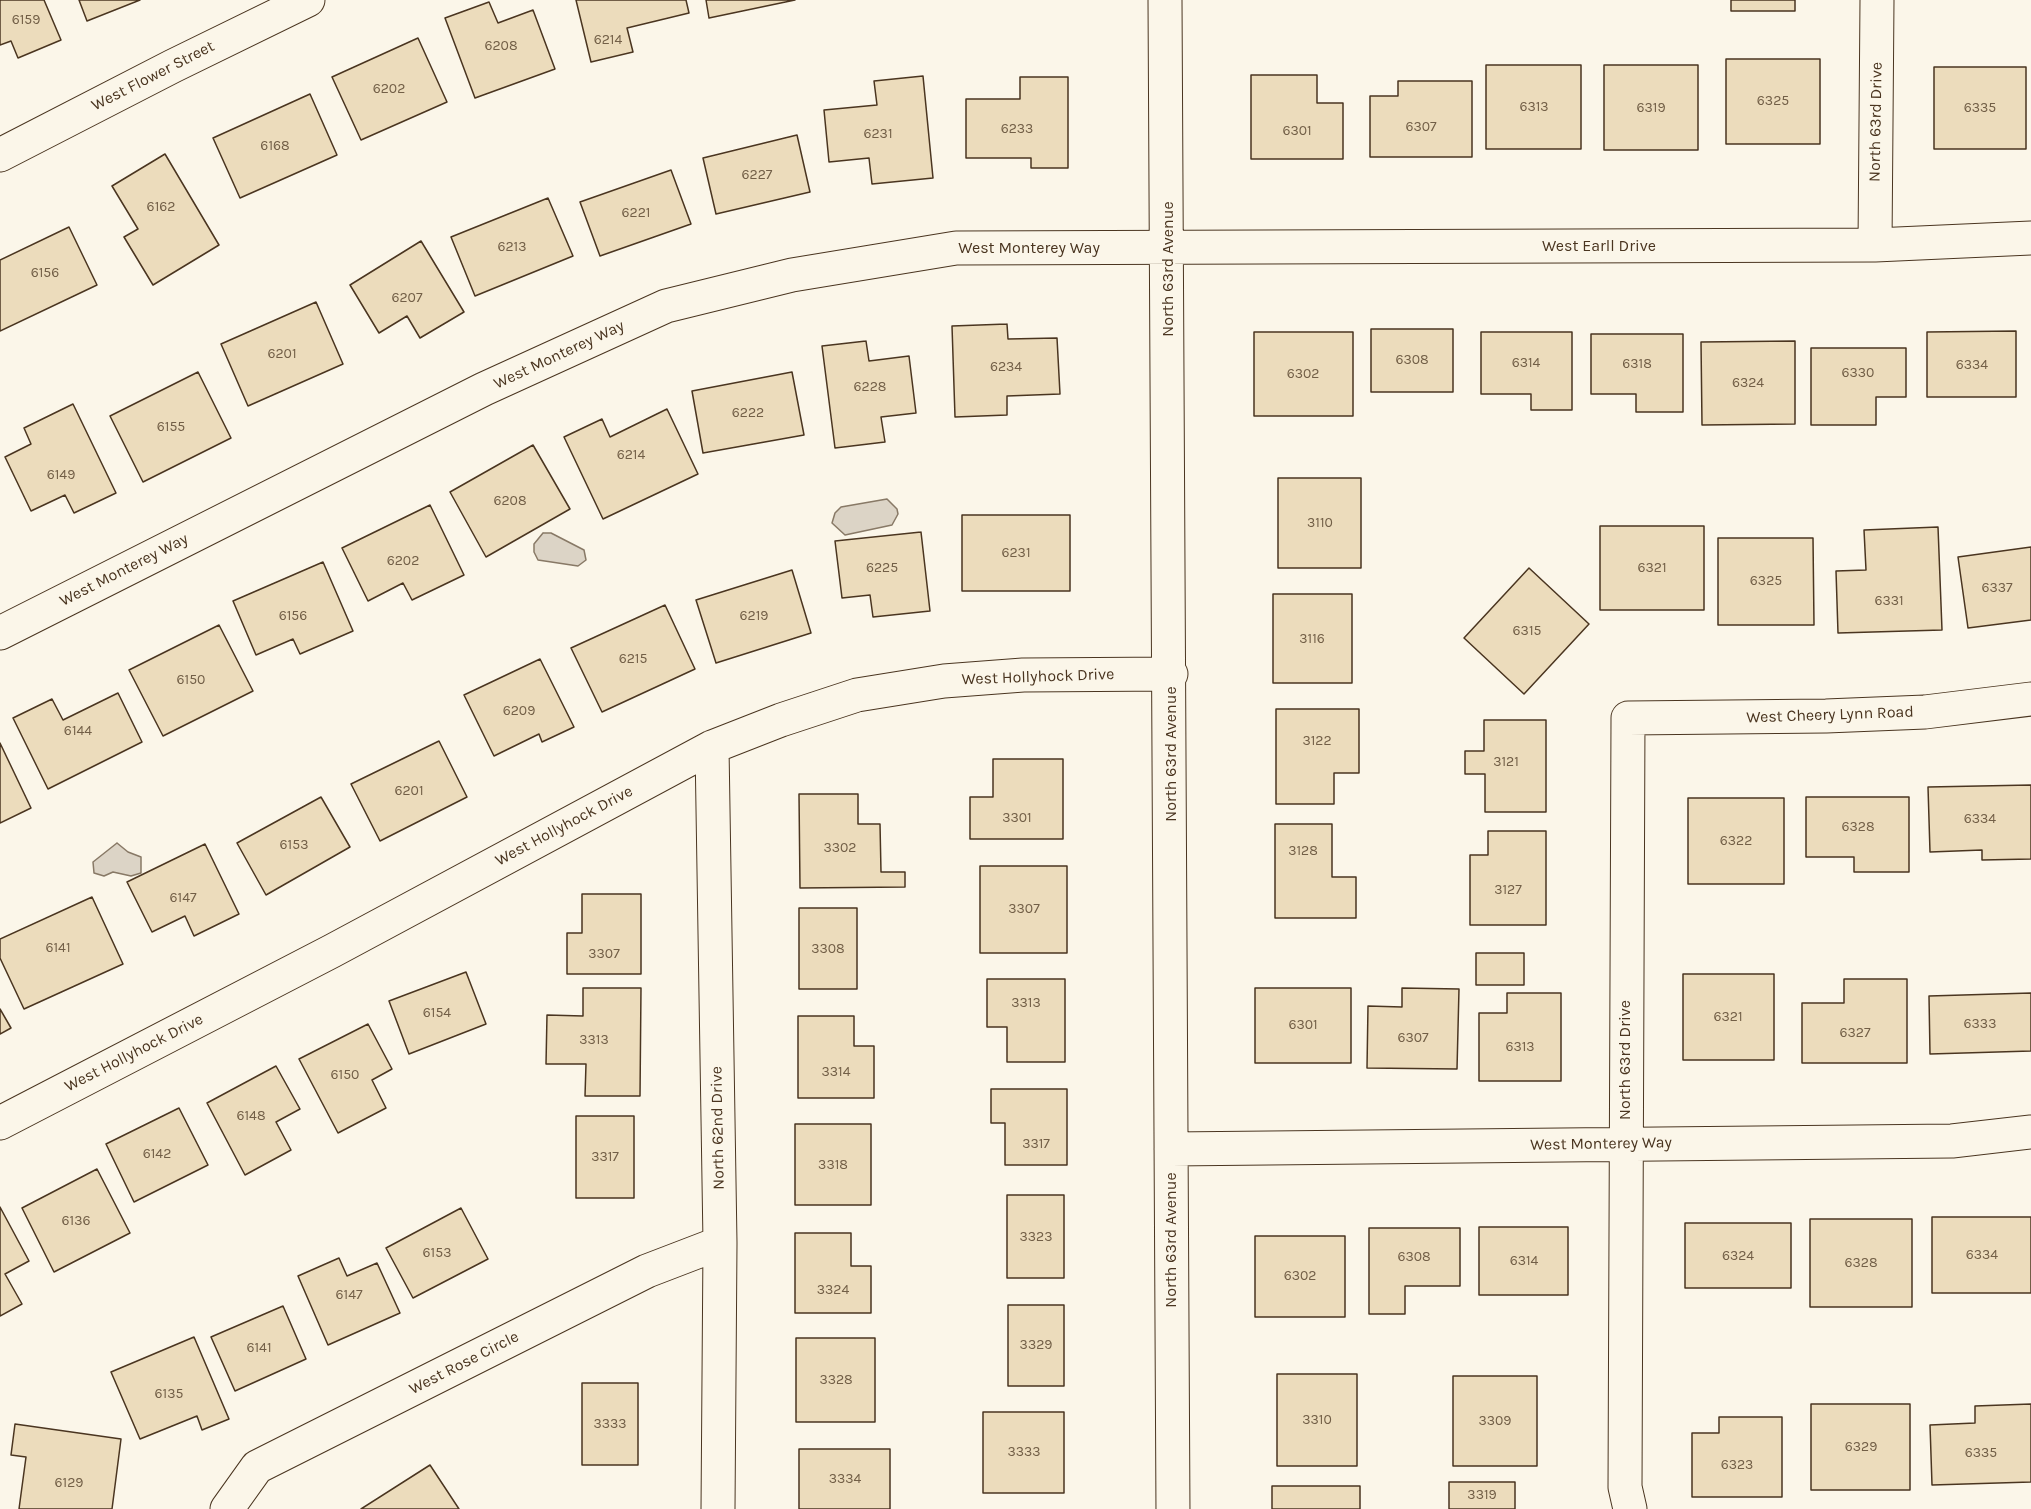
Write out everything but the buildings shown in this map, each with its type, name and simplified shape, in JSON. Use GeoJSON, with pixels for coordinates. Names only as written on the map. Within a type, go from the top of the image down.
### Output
{"type":"FeatureCollection","features":[{"type":"Feature","properties":{"kind":"street","name":"West Flower Street"},"geometry":{"type":"LineString","coordinates":[[0,155],[308,0]]}},
{"type":"Feature","properties":{"kind":"street","name":"North 63rd Avenue"},"geometry":{"type":"LineString","coordinates":[[1165,0],[1171,674],[1173,1509]]}},
{"type":"Feature","properties":{"kind":"street","name":"North 63rd Drive"},"geometry":{"type":"LineString","coordinates":[[1875,245],[1877,0]]}},
{"type":"Feature","properties":{"kind":"street","name":"West Earll Drive"},"geometry":{"type":"LineString","coordinates":[[1167,248],[1875,245],[2031,238]]}},
{"type":"Feature","properties":{"kind":"street","name":"West Monterey Way"},"geometry":{"type":"LineString","coordinates":[[0,633],[484,389],[666,306],[792,275],[956,248],[1167,248]]}},
{"type":"Feature","properties":{"kind":"street","name":"West Hollyhock Drive"},"geometry":{"type":"LineString","coordinates":[[0,1123],[332,951],[712,747],[857,695],[944,681],[1023,675],[1171,674]]}},
{"type":"Feature","properties":{"kind":"street","name":"West Cheery Lynn Road"},"geometry":{"type":"LineString","coordinates":[[1628,718],[1826,716],[1925,712],[2031,699]]}},
{"type":"Feature","properties":{"kind":"street","name":"North 63rd Drive"},"geometry":{"type":"LineString","coordinates":[[1628,718],[1625,1487],[1630,1509]]}},
{"type":"Feature","properties":{"kind":"street","name":"North 62nd Drive"},"geometry":{"type":"LineString","coordinates":[[712,747],[720,1243],[718,1509]]}},
{"type":"Feature","properties":{"kind":"street","name":"West Monterey Way"},"geometry":{"type":"LineString","coordinates":[[1171,1149],[1952,1141],[2031,1132]]}},
{"type":"Feature","properties":{"kind":"street","name":"West Rose Circle"},"geometry":{"type":"LineString","coordinates":[[227,1509],[257,1467],[647,1271],[720,1243]]}},
{"type":"Feature","properties":{"kind":"shaded area"},"geometry":{"type":"Polygon","coordinates":[[[887,499],[897,509],[898,514],[892,525],[845,535],[832,523],[835,513],[841,507],[887,499]]]}},
{"type":"Feature","properties":{"kind":"shaded area"},"geometry":{"type":"Polygon","coordinates":[[[543,533],[551,533],[584,550],[586,560],[578,566],[538,560],[534,552],[534,544],[543,533]]]}},
{"type":"Feature","properties":{"kind":"shaded area"},"geometry":{"type":"Polygon","coordinates":[[[117,843],[128,852],[141,857],[141,873],[131,876],[113,872],[104,876],[94,873],[93,862],[117,843]]]}}]}
